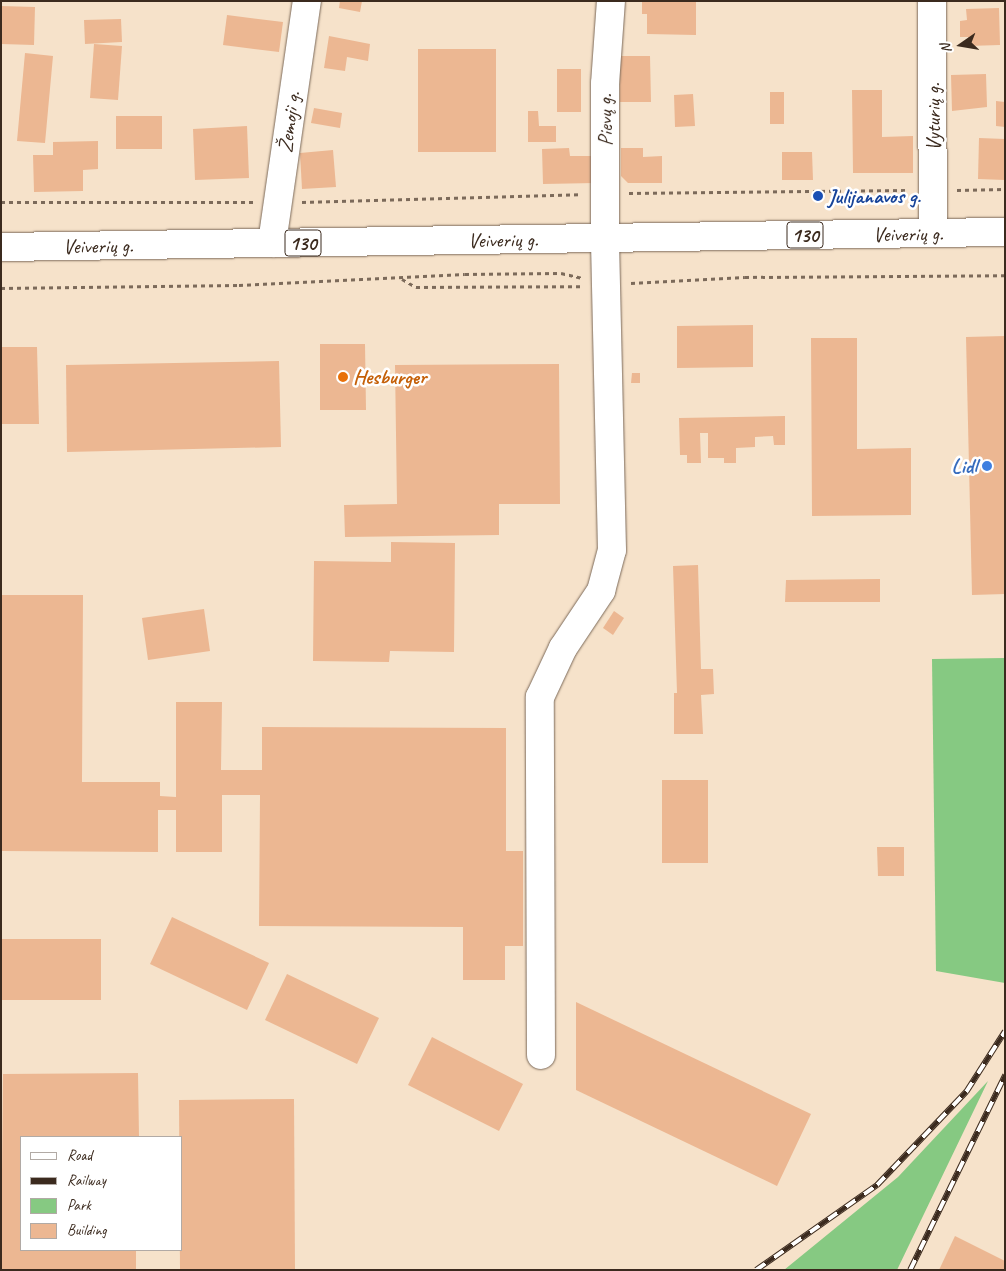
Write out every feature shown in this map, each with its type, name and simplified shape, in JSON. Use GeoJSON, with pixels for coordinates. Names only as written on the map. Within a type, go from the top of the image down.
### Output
{"type":"FeatureCollection","features":[{"type":"Feature","properties":{"kind":"street","name":"Žemoji g."},"geometry":{"type":"LineString","coordinates":[[272,243],[307,1]]}},
{"type":"Feature","properties":{"kind":"street","name":"Pievų g."},"geometry":{"type":"LineString","coordinates":[[541,1055],[540,697],[563,648],[601,591],[612,550],[605,238],[605,84],[611,1]]}},
{"type":"Feature","properties":{"kind":"street","name":"Vyturių g."},"geometry":{"type":"LineString","coordinates":[[932,1],[934,233]]}},
{"type":"Feature","properties":{"kind":"street","name":"Veiverių g."},"geometry":{"type":"LineString","coordinates":[[1,248],[1005,232]]}},
{"type":"Feature","properties":{"kind":"path"},"geometry":{"type":"LineString","coordinates":[[1,202],[277,202],[606,194],[1005,189]]}},
{"type":"Feature","properties":{"kind":"path"},"geometry":{"type":"LineString","coordinates":[[1,288],[239,285],[465,274],[561,273],[606,284]]}},
{"type":"Feature","properties":{"kind":"path"},"geometry":{"type":"LineString","coordinates":[[401,278],[416,288],[606,284],[745,277],[1005,275]]}},
{"type":"Feature","properties":{"kind":"green space"},"geometry":{"type":"Polygon","coordinates":[[[1005,658],[1005,983],[936,971],[932,659],[1005,658]]]}},
{"type":"Feature","properties":{"kind":"green space"},"geometry":{"type":"Polygon","coordinates":[[[988,1081],[897,1270],[784,1270],[898,1177],[988,1081]]]}},
{"type":"Feature","properties":{"kind":"building"},"geometry":{"type":"Polygon","coordinates":[[[340,1],[362,1],[360,12],[339,8],[340,1]]]}},
{"type":"Feature","properties":{"kind":"building"},"geometry":{"type":"Polygon","coordinates":[[[642,1],[696,1],[696,35],[647,34],[647,14],[642,14],[642,1]]]}},
{"type":"Feature","properties":{"kind":"building"},"geometry":{"type":"Polygon","coordinates":[[[1,6],[35,7],[34,45],[1,44],[1,6]]]}},
{"type":"Feature","properties":{"kind":"building"},"geometry":{"type":"Polygon","coordinates":[[[999,8],[1000,45],[968,46],[968,37],[960,37],[960,21],[967,20],[966,9],[999,8]]]}},
{"type":"Feature","properties":{"kind":"building"},"geometry":{"type":"Polygon","coordinates":[[[227,15],[283,22],[279,52],[223,45],[227,15]]]}},
{"type":"Feature","properties":{"kind":"building"},"geometry":{"type":"Polygon","coordinates":[[[121,19],[122,42],[85,44],[84,20],[121,19]]]}},
{"type":"Feature","properties":{"kind":"building"},"geometry":{"type":"Polygon","coordinates":[[[329,36],[370,44],[368,61],[347,57],[345,71],[324,68],[329,36]]]}},
{"type":"Feature","properties":{"kind":"building"},"geometry":{"type":"Polygon","coordinates":[[[94,44],[122,46],[118,100],[90,98],[94,44]]]}},
{"type":"Feature","properties":{"kind":"building"},"geometry":{"type":"Polygon","coordinates":[[[418,49],[496,49],[496,152],[418,152],[418,49]]]}},
{"type":"Feature","properties":{"kind":"building"},"geometry":{"type":"Polygon","coordinates":[[[25,53],[53,56],[45,143],[17,141],[25,53]]]}},
{"type":"Feature","properties":{"kind":"building"},"geometry":{"type":"Polygon","coordinates":[[[620,56],[650,56],[651,102],[620,102],[620,56]]]}},
{"type":"Feature","properties":{"kind":"building"},"geometry":{"type":"Polygon","coordinates":[[[557,69],[581,69],[581,112],[557,112],[557,69]]]}},
{"type":"Feature","properties":{"kind":"building"},"geometry":{"type":"Polygon","coordinates":[[[986,74],[987,107],[952,111],[951,75],[986,74]]]}},
{"type":"Feature","properties":{"kind":"building"},"geometry":{"type":"Polygon","coordinates":[[[852,90],[882,90],[882,137],[913,136],[913,173],[853,173],[852,90]]]}},
{"type":"Feature","properties":{"kind":"building"},"geometry":{"type":"Polygon","coordinates":[[[770,92],[784,92],[784,124],[770,124],[770,92]]]}},
{"type":"Feature","properties":{"kind":"building"},"geometry":{"type":"Polygon","coordinates":[[[693,94],[695,126],[675,127],[674,95],[693,94]]]}},
{"type":"Feature","properties":{"kind":"building"},"geometry":{"type":"Polygon","coordinates":[[[996,101],[1005,102],[1005,127],[996,126],[996,101]]]}},
{"type":"Feature","properties":{"kind":"building"},"geometry":{"type":"Polygon","coordinates":[[[314,108],[342,113],[340,128],[311,123],[314,108]]]}},
{"type":"Feature","properties":{"kind":"building"},"geometry":{"type":"Polygon","coordinates":[[[528,111],[538,111],[539,126],[556,126],[556,142],[528,142],[528,111]]]}},
{"type":"Feature","properties":{"kind":"building"},"geometry":{"type":"Polygon","coordinates":[[[116,116],[162,116],[162,149],[116,149],[116,116]]]}},
{"type":"Feature","properties":{"kind":"building"},"geometry":{"type":"Polygon","coordinates":[[[247,126],[249,178],[195,180],[193,129],[247,126]]]}},
{"type":"Feature","properties":{"kind":"building"},"geometry":{"type":"Polygon","coordinates":[[[979,138],[1005,139],[1005,180],[978,179],[979,138]]]}},
{"type":"Feature","properties":{"kind":"building"},"geometry":{"type":"Polygon","coordinates":[[[98,141],[98,169],[83,170],[83,191],[34,192],[33,155],[53,155],[53,142],[98,141]]]}},
{"type":"Feature","properties":{"kind":"building"},"geometry":{"type":"Polygon","coordinates":[[[569,148],[570,156],[594,156],[595,183],[543,184],[542,149],[569,148]]]}},
{"type":"Feature","properties":{"kind":"building"},"geometry":{"type":"Polygon","coordinates":[[[621,148],[643,148],[643,157],[662,156],[662,183],[628,183],[621,176],[621,148]]]}},
{"type":"Feature","properties":{"kind":"building"},"geometry":{"type":"Polygon","coordinates":[[[333,150],[336,187],[302,189],[300,153],[333,150]]]}},
{"type":"Feature","properties":{"kind":"building"},"geometry":{"type":"Polygon","coordinates":[[[782,152],[812,152],[813,180],[782,180],[782,152]]]}},
{"type":"Feature","properties":{"kind":"building"},"geometry":{"type":"Polygon","coordinates":[[[753,325],[753,367],[677,368],[677,326],[753,325]]]}},
{"type":"Feature","properties":{"kind":"building","name":"Lidl"},"geometry":{"type":"Polygon","coordinates":[[[1005,336],[1005,594],[972,595],[966,337],[1005,336]]]}},
{"type":"Feature","properties":{"kind":"building"},"geometry":{"type":"Polygon","coordinates":[[[811,338],[857,338],[857,449],[911,448],[911,515],[812,516],[811,338]]]}},
{"type":"Feature","properties":{"kind":"building","name":"Hesburger"},"geometry":{"type":"Polygon","coordinates":[[[320,344],[365,344],[366,410],[320,410],[320,344]]]}},
{"type":"Feature","properties":{"kind":"building"},"geometry":{"type":"Polygon","coordinates":[[[1,347],[37,347],[39,424],[1,424],[1,347]]]}},
{"type":"Feature","properties":{"kind":"building"},"geometry":{"type":"Polygon","coordinates":[[[279,361],[281,447],[67,452],[66,365],[279,361]]]}},
{"type":"Feature","properties":{"kind":"building"},"geometry":{"type":"Polygon","coordinates":[[[559,364],[560,504],[499,504],[499,535],[345,537],[344,505],[397,504],[395,365],[559,364]]]}},
{"type":"Feature","properties":{"kind":"building"},"geometry":{"type":"Polygon","coordinates":[[[632,373],[640,373],[640,383],[631,383],[632,373]]]}},
{"type":"Feature","properties":{"kind":"building"},"geometry":{"type":"Polygon","coordinates":[[[785,416],[785,445],[774,445],[773,436],[755,437],[755,447],[736,448],[736,463],[724,463],[724,458],[708,458],[708,433],[700,433],[701,463],[687,463],[687,455],[680,455],[679,418],[785,416]]]}},
{"type":"Feature","properties":{"kind":"building"},"geometry":{"type":"Polygon","coordinates":[[[391,542],[455,543],[454,652],[390,651],[389,662],[313,661],[314,561],[391,562],[391,542]]]}},
{"type":"Feature","properties":{"kind":"building"},"geometry":{"type":"Polygon","coordinates":[[[698,565],[701,669],[713,669],[714,694],[701,695],[703,734],[674,734],[674,693],[677,693],[673,566],[698,565]]]}},
{"type":"Feature","properties":{"kind":"building"},"geometry":{"type":"Polygon","coordinates":[[[880,579],[880,602],[785,602],[786,580],[880,579]]]}},
{"type":"Feature","properties":{"kind":"building"},"geometry":{"type":"Polygon","coordinates":[[[1,595],[83,595],[82,782],[160,782],[160,796],[176,797],[176,702],[222,702],[221,770],[262,770],[262,727],[506,728],[506,851],[523,851],[523,946],[505,946],[505,980],[463,980],[463,927],[259,926],[260,795],[222,795],[222,852],[176,852],[176,810],[158,810],[158,852],[1,851],[1,595]]]}},
{"type":"Feature","properties":{"kind":"building"},"geometry":{"type":"Polygon","coordinates":[[[204,609],[210,651],[148,660],[142,618],[204,609]]]}},
{"type":"Feature","properties":{"kind":"building"},"geometry":{"type":"Polygon","coordinates":[[[614,611],[624,618],[613,635],[603,628],[614,611]]]}},
{"type":"Feature","properties":{"kind":"building"},"geometry":{"type":"Polygon","coordinates":[[[662,780],[708,780],[708,863],[662,863],[662,780]]]}},
{"type":"Feature","properties":{"kind":"building"},"geometry":{"type":"Polygon","coordinates":[[[877,847],[904,847],[904,876],[878,876],[877,847]]]}},
{"type":"Feature","properties":{"kind":"building"},"geometry":{"type":"Polygon","coordinates":[[[172,917],[269,963],[247,1010],[150,964],[172,917]]]}},
{"type":"Feature","properties":{"kind":"building"},"geometry":{"type":"Polygon","coordinates":[[[1,939],[101,939],[101,1000],[1,1000],[1,939]]]}},
{"type":"Feature","properties":{"kind":"building"},"geometry":{"type":"Polygon","coordinates":[[[287,974],[379,1018],[357,1064],[265,1020],[287,974]]]}},
{"type":"Feature","properties":{"kind":"building"},"geometry":{"type":"Polygon","coordinates":[[[576,1002],[811,1114],[777,1186],[576,1090],[576,1002]]]}},
{"type":"Feature","properties":{"kind":"building"},"geometry":{"type":"Polygon","coordinates":[[[432,1037],[523,1084],[499,1131],[408,1085],[432,1037]]]}},
{"type":"Feature","properties":{"kind":"building"},"geometry":{"type":"Polygon","coordinates":[[[138,1073],[139,1136],[20,1136],[20,1251],[136,1251],[136,1270],[1,1270],[3,1074],[138,1073]]]}},
{"type":"Feature","properties":{"kind":"building"},"geometry":{"type":"Polygon","coordinates":[[[294,1099],[295,1270],[180,1270],[180,1251],[182,1251],[182,1136],[179,1136],[179,1100],[294,1099]]]}},
{"type":"Feature","properties":{"kind":"building"},"geometry":{"type":"Polygon","coordinates":[[[955,1236],[1005,1261],[1005,1270],[939,1270],[955,1236]]]}},
{"type":"Feature","properties":{"kind":"railway"},"geometry":{"type":"LineString","coordinates":[[756,1270],[877,1185],[966,1092],[1005,1031]]}},
{"type":"Feature","properties":{"kind":"railway"},"geometry":{"type":"LineString","coordinates":[[910,1270],[1005,1075]]}},
{"type":"Feature","properties":{"kind":"place","name":"Julijanavos g."},"geometry":{"type":"Point","coordinates":[818,196]}},
{"type":"Feature","properties":{"kind":"place","name":"Hesburger"},"geometry":{"type":"Point","coordinates":[343,377]}},
{"type":"Feature","properties":{"kind":"place","name":"Lidl"},"geometry":{"type":"Point","coordinates":[987,466]}}]}
